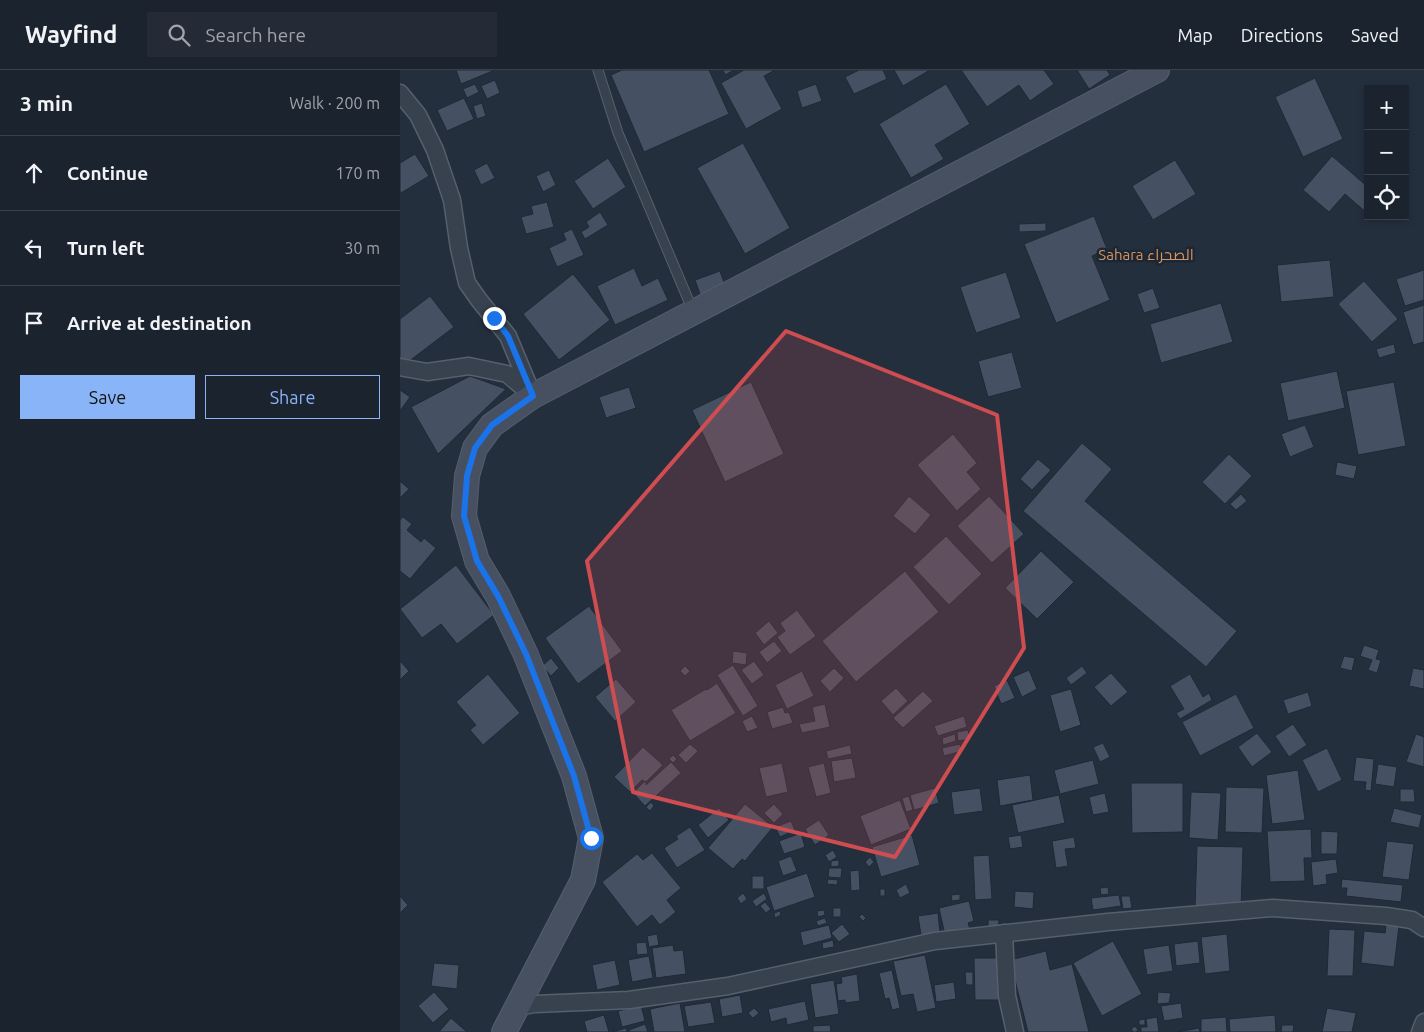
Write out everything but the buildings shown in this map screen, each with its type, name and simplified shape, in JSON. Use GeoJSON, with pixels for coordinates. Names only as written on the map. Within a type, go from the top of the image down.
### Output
{"type":"FeatureCollection","features":[{"type":"Feature","properties":{"kind":"main road"},"geometry":{"type":"LineString","coordinates":[[504,1032],[583,880],[591,838],[571,767],[526,654],[498,596],[477,561],[464,516],[467,476],[475,448],[492,425],[533,396],[1157,70]]}},
{"type":"Feature","properties":{"kind":"street"},"geometry":{"type":"LineString","coordinates":[[400,93],[418,115],[435,150],[452,200],[459,248],[467,284],[508,336],[533,396]]}},
{"type":"Feature","properties":{"kind":"street"},"geometry":{"type":"LineString","coordinates":[[400,367],[427,372],[469,366],[507,374],[533,396]]}},
{"type":"Feature","properties":{"kind":"street"},"geometry":{"type":"LineString","coordinates":[[518,1007],[535,1004],[629,1000],[728,986],[935,941],[1108,922],[1273,908],[1386,916],[1412,920],[1424,928]]}},
{"type":"Feature","properties":{"kind":"street"},"geometry":{"type":"LineString","coordinates":[[1004,933],[1007,996],[1015,1032]]}},
{"type":"Feature","properties":{"kind":"street"},"geometry":{"type":"LineString","coordinates":[[1420,1032],[1424,1022]]}},
{"type":"Feature","properties":{"kind":"lane"},"geometry":{"type":"LineString","coordinates":[[598,70],[618,133],[694,312]]}},
{"type":"Feature","properties":{"kind":"highlighted area"},"geometry":{"type":"Polygon","coordinates":[[[786,331],[997,415],[1024,648],[895,857],[633,792],[587,561],[786,331]]]}},
{"type":"Feature","properties":{"kind":"district","name":"Sahara الصحراء"},"geometry":{"type":"Point","coordinates":[1146,255]}},
{"type":"Feature","properties":{"kind":"route"},"geometry":{"type":"LineString","coordinates":[[494,318],[508,336],[533,396],[492,425],[475,448],[467,476],[464,516],[477,561],[498,596],[526,654],[574,776],[591,838]]}}]}
